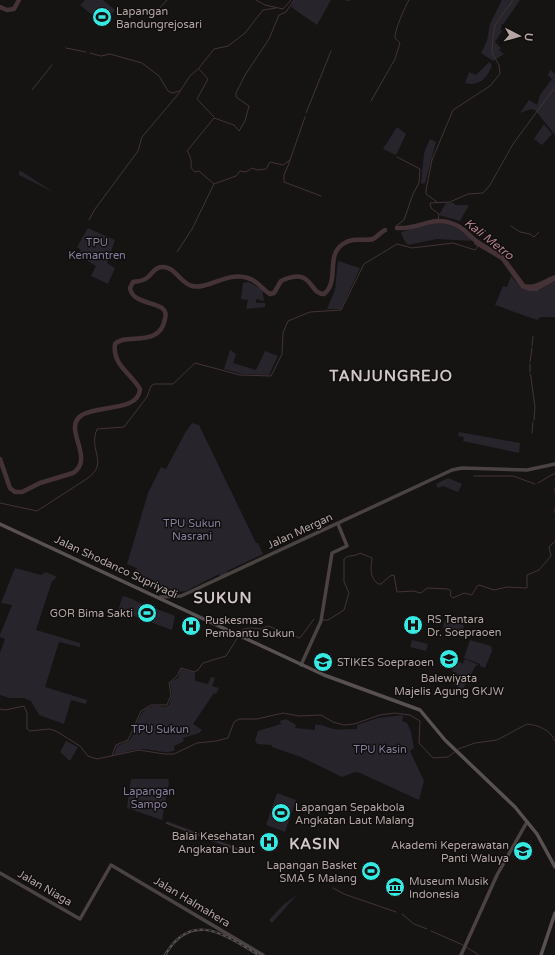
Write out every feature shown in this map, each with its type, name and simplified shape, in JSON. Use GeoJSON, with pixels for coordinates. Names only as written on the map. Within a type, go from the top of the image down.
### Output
{"type":"FeatureCollection","features":[{"type":"Feature","properties":{"kind":"main road","name":"Jalan Shodanco Supriyadi"},"geometry":{"type":"LineString","coordinates":[[0,524],[350,686],[420,710],[453,748],[507,798],[531,827],[555,867]]}},
{"type":"Feature","properties":{"kind":"main road"},"geometry":{"type":"LineString","coordinates":[[541,955],[555,913]]}},
{"type":"Feature","properties":{"kind":"street","name":"Jalan Mergan"},"geometry":{"type":"LineString","coordinates":[[160,598],[181,596],[445,473],[462,468],[527,470],[555,464]]}},
{"type":"Feature","properties":{"kind":"street"},"geometry":{"type":"LineString","coordinates":[[301,664],[321,621],[332,553],[347,546],[338,524]]}},
{"type":"Feature","properties":{"kind":"street"},"geometry":{"type":"LineString","coordinates":[[461,955],[497,875],[527,822]]}},
{"type":"Feature","properties":{"kind":"street"},"geometry":{"type":"LineString","coordinates":[[523,831],[531,827]]}},
{"type":"Feature","properties":{"kind":"street","name":"Jalan Halmahera"},"geometry":{"type":"LineString","coordinates":[[80,919],[111,865],[263,955]]}},
{"type":"Feature","properties":{"kind":"street","name":"Jalan Niaga"},"geometry":{"type":"LineString","coordinates":[[0,873],[80,919]]}},
{"type":"Feature","properties":{"kind":"green space","name":"Lapangan Bandungrejosari"},"geometry":{"type":"Polygon","coordinates":[[[85,0],[103,0],[115,10],[103,24],[80,5],[85,0]]]}},
{"type":"Feature","properties":{"kind":"green space"},"geometry":{"type":"Polygon","coordinates":[[[294,0],[331,0],[317,25],[291,7],[294,0]]]}},
{"type":"Feature","properties":{"kind":"green space"},"geometry":{"type":"Polygon","coordinates":[[[502,0],[520,0],[500,29],[502,31],[495,42],[501,48],[499,50],[504,54],[493,61],[481,53],[487,41],[490,24],[502,0]]]}},
{"type":"Feature","properties":{"kind":"green space"},"geometry":{"type":"Polygon","coordinates":[[[489,62],[492,65],[488,74],[482,80],[474,84],[465,83],[469,72],[476,75],[489,62]]]}},
{"type":"Feature","properties":{"kind":"green space"},"geometry":{"type":"Polygon","coordinates":[[[550,70],[555,74],[555,135],[535,110],[531,109],[520,113],[529,100],[537,105],[540,95],[552,79],[548,75],[550,70]]]}},
{"type":"Feature","properties":{"kind":"green space"},"geometry":{"type":"Polygon","coordinates":[[[544,124],[552,134],[542,145],[534,139],[544,124]]]}},
{"type":"Feature","properties":{"kind":"green space"},"geometry":{"type":"Polygon","coordinates":[[[397,127],[406,134],[396,155],[383,149],[397,127]]]}},
{"type":"Feature","properties":{"kind":"green space"},"geometry":{"type":"Polygon","coordinates":[[[430,139],[436,142],[425,183],[421,184],[424,153],[430,139]]]}},
{"type":"Feature","properties":{"kind":"green space"},"geometry":{"type":"Polygon","coordinates":[[[19,171],[21,171],[53,192],[19,175],[19,171]]]}},
{"type":"Feature","properties":{"kind":"green space"},"geometry":{"type":"Polygon","coordinates":[[[446,203],[454,203],[455,205],[469,205],[460,221],[439,215],[446,203]]]}},
{"type":"Feature","properties":{"kind":"green space"},"geometry":{"type":"Polygon","coordinates":[[[439,222],[457,228],[469,235],[472,241],[437,239],[408,245],[404,240],[401,232],[439,222]]]}},
{"type":"Feature","properties":{"kind":"green space","name":"TPU Kemantren"},"geometry":{"type":"Polygon","coordinates":[[[88,228],[115,240],[107,263],[115,268],[108,284],[91,276],[96,266],[78,255],[81,250],[77,247],[88,228]]]}},
{"type":"Feature","properties":{"kind":"green space"},"geometry":{"type":"Polygon","coordinates":[[[338,261],[360,268],[341,309],[327,309],[335,290],[338,261]]]}},
{"type":"Feature","properties":{"kind":"green space"},"geometry":{"type":"Polygon","coordinates":[[[511,276],[521,288],[540,290],[555,281],[555,317],[541,317],[537,320],[495,305],[503,286],[507,287],[511,276]]]}},
{"type":"Feature","properties":{"kind":"green space"},"geometry":{"type":"Polygon","coordinates":[[[248,282],[262,289],[264,301],[256,299],[256,303],[265,303],[265,307],[246,309],[248,300],[241,299],[243,283],[248,282]]]}},
{"type":"Feature","properties":{"kind":"green space"},"geometry":{"type":"Polygon","coordinates":[[[230,350],[236,354],[233,363],[256,370],[265,351],[278,356],[269,375],[242,374],[224,369],[230,350]]]}},
{"type":"Feature","properties":{"kind":"green space","name":"TPU Sukun Nasrani"},"geometry":{"type":"Polygon","coordinates":[[[192,423],[199,425],[256,543],[258,543],[263,554],[227,571],[228,573],[220,577],[219,574],[186,591],[163,593],[155,581],[134,574],[137,568],[127,564],[148,493],[161,467],[166,469],[192,423]]]}},
{"type":"Feature","properties":{"kind":"green space"},"geometry":{"type":"Polygon","coordinates":[[[459,432],[520,443],[519,453],[463,441],[464,437],[458,436],[459,432]]]}},
{"type":"Feature","properties":{"kind":"green space"},"geometry":{"type":"Polygon","coordinates":[[[448,478],[462,484],[458,492],[443,486],[438,488],[436,484],[448,478]]]}},
{"type":"Feature","properties":{"kind":"green space"},"geometry":{"type":"Polygon","coordinates":[[[15,568],[41,575],[46,572],[57,577],[52,581],[36,630],[80,643],[80,647],[59,642],[45,687],[87,700],[86,704],[71,700],[64,724],[39,715],[31,701],[24,698],[10,698],[0,695],[0,653],[5,639],[0,637],[0,635],[12,605],[1,603],[15,568]]]}},
{"type":"Feature","properties":{"kind":"green space","name":"GOR Bima Sakti"},"geometry":{"type":"Polygon","coordinates":[[[123,596],[175,616],[172,630],[118,610],[123,596]]]}},
{"type":"Feature","properties":{"kind":"green space"},"geometry":{"type":"Polygon","coordinates":[[[446,620],[464,625],[463,631],[444,629],[443,624],[446,620]]]}},
{"type":"Feature","properties":{"kind":"green space"},"geometry":{"type":"Polygon","coordinates":[[[412,640],[428,644],[426,651],[410,647],[412,640]]]}},
{"type":"Feature","properties":{"kind":"green space"},"geometry":{"type":"Polygon","coordinates":[[[470,640],[491,646],[492,651],[485,668],[480,666],[480,664],[464,658],[470,640]]]}},
{"type":"Feature","properties":{"kind":"green space"},"geometry":{"type":"Polygon","coordinates":[[[465,659],[479,665],[476,665],[463,689],[454,685],[458,674],[452,671],[456,661],[462,663],[462,665],[465,659]]]}},
{"type":"Feature","properties":{"kind":"green space","name":"TPU Sukun"},"geometry":{"type":"Polygon","coordinates":[[[181,669],[195,673],[195,681],[208,684],[211,677],[215,678],[212,686],[219,688],[193,724],[202,730],[199,733],[183,738],[184,741],[174,746],[175,750],[163,752],[139,749],[114,755],[117,746],[130,740],[138,720],[144,711],[153,706],[165,707],[169,705],[172,694],[170,682],[178,678],[181,669]]]}},
{"type":"Feature","properties":{"kind":"green space","name":"TPU Kasin"},"geometry":{"type":"Polygon","coordinates":[[[403,715],[402,721],[407,723],[411,732],[414,748],[410,751],[424,781],[419,800],[360,773],[355,772],[342,777],[301,757],[272,747],[272,745],[257,744],[255,740],[258,731],[281,724],[280,721],[286,719],[296,725],[295,728],[315,730],[315,725],[318,725],[334,729],[357,729],[357,725],[378,718],[403,715]]]}},
{"type":"Feature","properties":{"kind":"green space"},"geometry":{"type":"Polygon","coordinates":[[[66,741],[78,747],[70,761],[60,752],[66,741]]]}},
{"type":"Feature","properties":{"kind":"green space","name":"Lapangan Sampo"},"geometry":{"type":"Polygon","coordinates":[[[131,779],[168,779],[169,783],[162,820],[127,808],[131,779]]]}},
{"type":"Feature","properties":{"kind":"green space","name":"Lapangan Sepakbola Angkatan Laut Malang"},"geometry":{"type":"Polygon","coordinates":[[[277,793],[296,800],[285,832],[266,825],[277,793]]]}},
{"type":"Feature","properties":{"kind":"green space"},"geometry":{"type":"Polygon","coordinates":[[[167,821],[249,852],[248,855],[166,824],[167,821]]]}},
{"type":"Feature","properties":{"kind":"green space"},"geometry":{"type":"Polygon","coordinates":[[[297,895],[272,923],[269,920],[283,905],[297,895]]]}},
{"type":"Feature","properties":{"kind":"shaded area"},"geometry":{"type":"Polygon","coordinates":[[[477,239],[504,256],[525,284],[529,285],[536,283],[555,275],[555,281],[537,291],[529,291],[521,288],[501,260],[474,244],[477,239]]]}},
{"type":"Feature","properties":{"kind":"waterway"},"geometry":{"type":"LineString","coordinates":[[0,7],[7,10],[14,9],[19,0]]}},
{"type":"Feature","properties":{"kind":"waterway"},"geometry":{"type":"LineString","coordinates":[[158,10],[167,0]]}},
{"type":"Feature","properties":{"kind":"waterway"},"geometry":{"type":"LineString","coordinates":[[256,0],[265,5],[283,9],[291,0]]}},
{"type":"Feature","properties":{"kind":"waterway"},"geometry":{"type":"LineString","coordinates":[[177,252],[192,229],[214,184],[199,171],[195,172],[193,170],[191,167],[190,156],[187,151],[214,118],[234,125],[239,131],[245,121],[249,106],[236,97],[236,93],[245,75],[269,39],[279,15],[286,12],[294,0]]}},
{"type":"Feature","properties":{"kind":"waterway"},"geometry":{"type":"LineString","coordinates":[[371,101],[395,59],[400,43],[395,38],[396,30],[409,0]]}},
{"type":"Feature","properties":{"kind":"waterway"},"geometry":{"type":"LineString","coordinates":[[437,202],[426,194],[432,160],[453,110],[490,86],[500,74],[499,65],[492,53],[495,25],[513,0]]}},
{"type":"Feature","properties":{"kind":"waterway"},"geometry":{"type":"LineString","coordinates":[[90,53],[101,56],[110,54],[142,63],[159,76],[168,91],[172,93],[180,91],[190,76],[199,68],[214,49],[228,46],[245,33],[263,10],[276,8]]}},
{"type":"Feature","properties":{"kind":"waterway"},"geometry":{"type":"LineString","coordinates":[[66,48],[86,52]]}},
{"type":"Feature","properties":{"kind":"waterway"},"geometry":{"type":"LineString","coordinates":[[306,113],[331,51]]}},
{"type":"Feature","properties":{"kind":"waterway"},"geometry":{"type":"LineString","coordinates":[[32,90],[52,65]]}},
{"type":"Feature","properties":{"kind":"waterway"},"geometry":{"type":"LineString","coordinates":[[199,69],[208,79],[197,99],[214,117]]}},
{"type":"Feature","properties":{"kind":"waterway"},"geometry":{"type":"LineString","coordinates":[[438,220],[439,214],[431,208],[430,203],[450,202],[468,194],[483,193],[490,185],[513,144],[555,87]]}},
{"type":"Feature","properties":{"kind":"waterway"},"geometry":{"type":"LineString","coordinates":[[89,220],[95,209],[138,151],[142,137],[180,92]]}},
{"type":"Feature","properties":{"kind":"waterway"},"geometry":{"type":"LineString","coordinates":[[214,184],[236,176],[240,171],[246,172],[252,168],[257,170],[266,169],[270,162],[283,165],[290,160],[305,117]]}},
{"type":"Feature","properties":{"kind":"waterway"},"geometry":{"type":"LineString","coordinates":[[396,226],[404,220],[413,194],[419,183],[420,169],[397,157]]}},
{"type":"Feature","properties":{"kind":"waterway"},"geometry":{"type":"LineString","coordinates":[[290,161],[284,175],[284,182],[321,196]]}},
{"type":"Feature","properties":{"kind":"waterway","name":"Kali Metro"},"geometry":{"type":"LineString","coordinates":[[397,228],[413,227],[434,221],[449,222],[461,228],[480,244]]}},
{"type":"Feature","properties":{"kind":"waterway"},"geometry":{"type":"LineString","coordinates":[[511,226],[520,232],[530,234],[534,237],[539,232]]}},
{"type":"Feature","properties":{"kind":"waterway","name":"Kali Metro"},"geometry":{"type":"LineString","coordinates":[[0,459],[10,488],[15,492],[22,492],[40,483],[73,473],[79,467],[81,459],[75,427],[77,421],[82,415],[97,410],[125,405],[133,401],[138,396],[140,389],[116,358],[115,344],[127,339],[149,337],[156,334],[162,328],[166,314],[162,308],[134,296],[130,288],[133,282],[145,279],[160,267],[167,267],[184,282],[192,286],[198,287],[240,276],[255,281],[270,294],[274,293],[281,281],[292,277],[299,277],[309,282],[319,293],[324,294],[329,289],[333,262],[338,249],[343,244],[351,240],[373,239],[385,230]]}},
{"type":"Feature","properties":{"kind":"waterway"},"geometry":{"type":"LineString","coordinates":[[0,503],[37,511],[88,478],[97,467],[98,461],[95,444],[97,429],[124,427],[147,397],[151,386],[154,384],[173,384],[195,363],[240,375],[271,376],[282,354],[283,333],[288,321],[310,312],[341,310],[364,264],[397,244],[412,248],[453,243],[475,250],[478,246]]}},
{"type":"Feature","properties":{"kind":"waterway"},"geometry":{"type":"LineString","coordinates":[[532,346],[533,336]]}},
{"type":"Feature","properties":{"kind":"waterway"},"geometry":{"type":"LineString","coordinates":[[530,362],[532,348]]}},
{"type":"Feature","properties":{"kind":"waterway"},"geometry":{"type":"LineString","coordinates":[[530,364],[530,372]]}},
{"type":"Feature","properties":{"kind":"waterway"},"geometry":{"type":"LineString","coordinates":[[531,378],[535,407],[534,420]]}},
{"type":"Feature","properties":{"kind":"waterway"},"geometry":{"type":"LineString","coordinates":[[532,433],[533,422]]}},
{"type":"Feature","properties":{"kind":"waterway"},"geometry":{"type":"LineString","coordinates":[[538,483],[555,473]]}},
{"type":"Feature","properties":{"kind":"waterway"},"geometry":{"type":"LineString","coordinates":[[474,476],[513,476],[535,484]]}},
{"type":"Feature","properties":{"kind":"waterway"},"geometry":{"type":"LineString","coordinates":[[555,508],[555,513]]}},
{"type":"Feature","properties":{"kind":"waterway"},"geometry":{"type":"LineString","coordinates":[[323,620],[328,620],[344,610],[349,593],[344,582],[344,559],[348,557],[360,553],[372,558],[371,572],[375,581],[378,584],[381,584],[390,576],[394,575],[397,592],[413,591],[421,593],[427,588],[448,589],[451,591],[450,595],[453,598],[464,593],[472,595],[479,585],[494,590],[507,587],[527,588],[527,575],[539,570],[551,556],[549,547],[555,541]]}},
{"type":"Feature","properties":{"kind":"waterway"},"geometry":{"type":"LineString","coordinates":[[112,756],[116,745],[128,740],[141,711],[151,705],[167,705],[171,695],[169,683],[177,676],[181,668],[194,672],[198,670],[203,663],[226,656],[243,629],[261,629],[268,626],[300,638],[314,619]]}},
{"type":"Feature","properties":{"kind":"waterway"},"geometry":{"type":"LineString","coordinates":[[0,709],[5,710],[24,706],[27,713],[27,729],[30,731],[49,729],[56,731],[80,746],[88,756],[97,759],[139,750],[174,754],[197,743],[228,738],[234,722],[239,719],[257,719],[283,713],[299,716],[321,715],[333,722],[344,725],[354,724],[380,715],[395,713],[410,715],[420,721],[419,743],[433,758],[448,757],[456,751]]}},
{"type":"Feature","properties":{"kind":"waterway"},"geometry":{"type":"LineString","coordinates":[[458,749],[475,743],[497,740],[527,724],[544,729],[553,737],[555,741]]}},
{"type":"Feature","properties":{"kind":"waterway"},"geometry":{"type":"LineString","coordinates":[[166,823],[248,853]]}},
{"type":"Feature","properties":{"kind":"waterway"},"geometry":{"type":"LineString","coordinates":[[333,888],[344,894],[396,912]]}},
{"type":"Feature","properties":{"kind":"waterway"},"geometry":{"type":"LineString","coordinates":[[402,914],[414,924],[427,929]]}},
{"type":"Feature","properties":{"kind":"waterway"},"geometry":{"type":"LineString","coordinates":[[431,931],[463,945]]}},
{"type":"Feature","properties":{"kind":"waterway"},"geometry":{"type":"LineString","coordinates":[[466,947],[479,955]]}},
{"type":"Feature","properties":{"kind":"railway"},"geometry":{"type":"LineString","coordinates":[[165,955],[175,941],[186,933],[198,930],[210,931],[222,935],[259,955]]}},
{"type":"Feature","properties":{"kind":"place","name":"Lapangan Bandungrejosari"},"geometry":{"type":"Point","coordinates":[102,17]}},
{"type":"Feature","properties":{"kind":"place","name":"GOR Bima Sakti"},"geometry":{"type":"Point","coordinates":[147,613]}},
{"type":"Feature","properties":{"kind":"place","name":"RS Tentara Dr. Soepraoen"},"geometry":{"type":"Point","coordinates":[413,625]}},
{"type":"Feature","properties":{"kind":"place","name":"Puskesmas Pembantu Sukun"},"geometry":{"type":"Point","coordinates":[191,626]}},
{"type":"Feature","properties":{"kind":"place","name":"Balewiyata Majelis Agung GKJW"},"geometry":{"type":"Point","coordinates":[449,659]}},
{"type":"Feature","properties":{"kind":"place","name":"STIKES Soepraoen"},"geometry":{"type":"Point","coordinates":[323,662]}},
{"type":"Feature","properties":{"kind":"place","name":"Lapangan Sepakbola Angkatan Laut Malang"},"geometry":{"type":"Point","coordinates":[281,813]}},
{"type":"Feature","properties":{"kind":"place","name":"Balai Kesehatan Angkatan Laut"},"geometry":{"type":"Point","coordinates":[269,842]}},
{"type":"Feature","properties":{"kind":"place","name":"Akademi Keperawatan Panti Waluya"},"geometry":{"type":"Point","coordinates":[523,851]}},
{"type":"Feature","properties":{"kind":"place","name":"Lapangan Basket SMA 5 Malang"},"geometry":{"type":"Point","coordinates":[371,871]}},
{"type":"Feature","properties":{"kind":"place","name":"Museum Musik Indonesia"},"geometry":{"type":"Point","coordinates":[395,887]}},
{"type":"Feature","properties":{"kind":"district","name":"TANJUNGREJO"},"geometry":{"type":"Point","coordinates":[391,376]}},
{"type":"Feature","properties":{"kind":"district","name":"SUKUN"},"geometry":{"type":"Point","coordinates":[223,598]}},
{"type":"Feature","properties":{"kind":"district","name":"KASIN"},"geometry":{"type":"Point","coordinates":[315,844]}}]}
